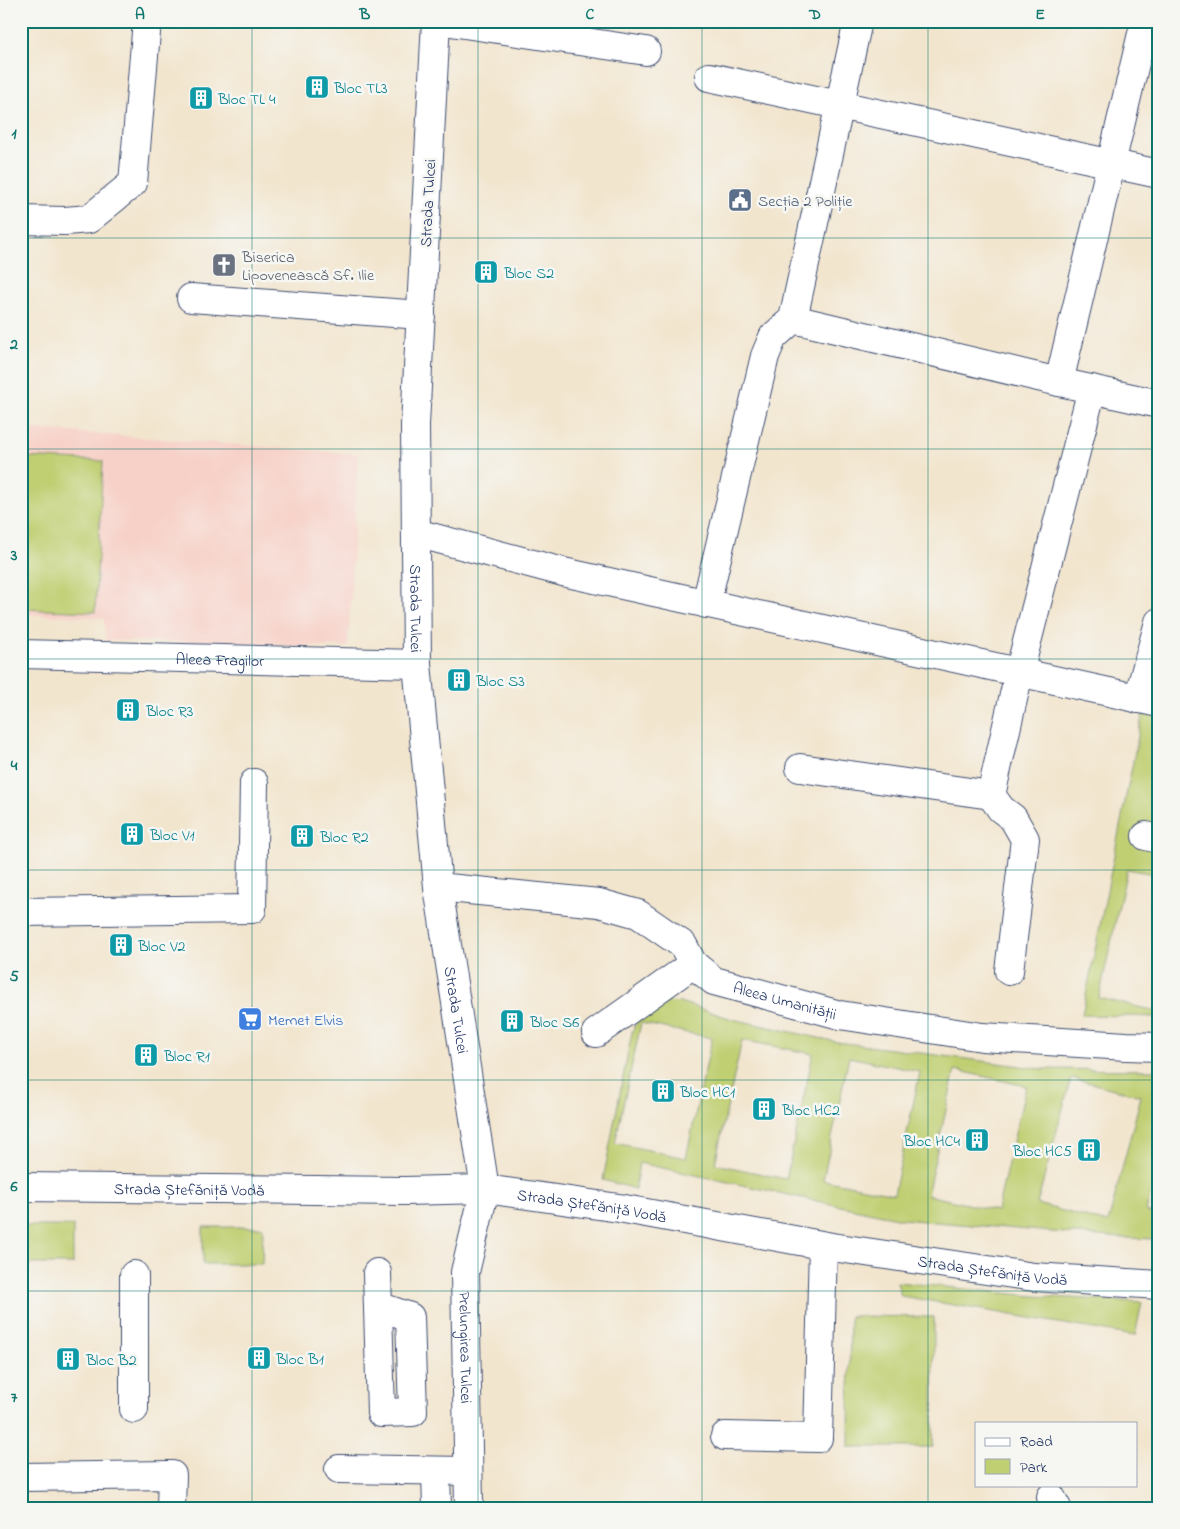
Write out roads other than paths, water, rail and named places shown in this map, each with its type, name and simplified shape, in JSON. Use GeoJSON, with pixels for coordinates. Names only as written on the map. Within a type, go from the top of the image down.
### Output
{"type":"FeatureCollection","features":[{"type":"Feature","properties":{"kind":"street"},"geometry":{"type":"LineString","coordinates":[[21,220],[65,221],[89,219],[133,183],[147,21]]}},
{"type":"Feature","properties":{"kind":"street","name":"Strada Tulcei"},"geometry":{"type":"LineString","coordinates":[[436,21],[415,425],[417,664],[438,887],[484,1190]]}},
{"type":"Feature","properties":{"kind":"street"},"geometry":{"type":"LineString","coordinates":[[444,21],[646,50]]}},
{"type":"Feature","properties":{"kind":"street"},"geometry":{"type":"LineString","coordinates":[[706,604],[765,356],[773,337],[794,319],[858,21]]}},
{"type":"Feature","properties":{"kind":"street"},"geometry":{"type":"LineString","coordinates":[[1059,382],[1145,21]]}},
{"type":"Feature","properties":{"kind":"street"},"geometry":{"type":"LineString","coordinates":[[709,77],[1159,174]]}},
{"type":"Feature","properties":{"kind":"street"},"geometry":{"type":"LineString","coordinates":[[191,298],[421,315]]}},
{"type":"Feature","properties":{"kind":"street"},"geometry":{"type":"LineString","coordinates":[[794,319],[1159,404]]}},
{"type":"Feature","properties":{"kind":"street"},"geometry":{"type":"LineString","coordinates":[[991,795],[1019,673],[1092,389]]}},
{"type":"Feature","properties":{"kind":"street"},"geometry":{"type":"LineString","coordinates":[[416,533],[563,572],[1148,701],[1159,622]]}},
{"type":"Feature","properties":{"kind":"street","name":"Aleea Fragilor"},"geometry":{"type":"LineString","coordinates":[[21,654],[417,664]]}},
{"type":"Feature","properties":{"kind":"street"},"geometry":{"type":"LineString","coordinates":[[800,768],[991,795],[1001,809],[1012,818],[1025,838],[1010,971]]}},
{"type":"Feature","properties":{"kind":"street"},"geometry":{"type":"LineString","coordinates":[[21,912],[252,909],[254,783]]}},
{"type":"Feature","properties":{"kind":"street","name":"Aleea Umanității"},"geometry":{"type":"LineString","coordinates":[[438,887],[599,903],[638,914],[683,945],[693,964],[714,981],[840,1015],[982,1038],[1159,1046]]}},
{"type":"Feature","properties":{"kind":"street"},"geometry":{"type":"LineString","coordinates":[[596,1033],[693,964]]}},
{"type":"Feature","properties":{"kind":"street","name":"Strada Ștefăniță Vodă"},"geometry":{"type":"LineString","coordinates":[[21,1188],[484,1190],[619,1208],[823,1246],[1034,1277],[1159,1285]]}},
{"type":"Feature","properties":{"kind":"street","name":"Prelungirea Tulcei"},"geometry":{"type":"LineString","coordinates":[[469,1508],[465,1272],[484,1190]]}},
{"type":"Feature","properties":{"kind":"street"},"geometry":{"type":"LineString","coordinates":[[724,1436],[818,1438],[823,1246]]}},
{"type":"Feature","properties":{"kind":"street"},"geometry":{"type":"LineString","coordinates":[[377,1273],[378,1306]]}},
{"type":"Feature","properties":{"kind":"street"},"geometry":{"type":"LineString","coordinates":[[134,1275],[134,1409]]}},
{"type":"Feature","properties":{"kind":"street"},"geometry":{"type":"LineString","coordinates":[[339,1469],[468,1471]]}},
{"type":"Feature","properties":{"kind":"street"},"geometry":{"type":"LineString","coordinates":[[436,1471],[437,1508]]}},
{"type":"Feature","properties":{"kind":"street"},"geometry":{"type":"LineString","coordinates":[[21,1476],[172,1475],[172,1508]]}},
{"type":"Feature","properties":{"kind":"place","name":"Bloc TL3"},"geometry":{"type":"Point","coordinates":[317,87]}},
{"type":"Feature","properties":{"kind":"place","name":"Bloc TL 4"},"geometry":{"type":"Point","coordinates":[201,98]}},
{"type":"Feature","properties":{"kind":"place","name":"Secția 2 Poliție"},"geometry":{"type":"Point","coordinates":[740,200]}},
{"type":"Feature","properties":{"kind":"place","name":"Biserica Lipovenească Sf. Ilie"},"geometry":{"type":"Point","coordinates":[224,265]}},
{"type":"Feature","properties":{"kind":"place","name":"Bloc S2"},"geometry":{"type":"Point","coordinates":[486,272]}},
{"type":"Feature","properties":{"kind":"place","name":"Bloc S3"},"geometry":{"type":"Point","coordinates":[459,680]}},
{"type":"Feature","properties":{"kind":"place","name":"Bloc R3"},"geometry":{"type":"Point","coordinates":[128,710]}},
{"type":"Feature","properties":{"kind":"place","name":"Bloc V1"},"geometry":{"type":"Point","coordinates":[132,834]}},
{"type":"Feature","properties":{"kind":"place","name":"Bloc R2"},"geometry":{"type":"Point","coordinates":[302,836]}},
{"type":"Feature","properties":{"kind":"place","name":"Bloc V2"},"geometry":{"type":"Point","coordinates":[121,945]}},
{"type":"Feature","properties":{"kind":"place","name":"Memet Elvis"},"geometry":{"type":"Point","coordinates":[250,1019]}},
{"type":"Feature","properties":{"kind":"place","name":"Bloc S6"},"geometry":{"type":"Point","coordinates":[512,1021]}},
{"type":"Feature","properties":{"kind":"place","name":"Bloc R1"},"geometry":{"type":"Point","coordinates":[146,1055]}},
{"type":"Feature","properties":{"kind":"place","name":"Bloc HC1"},"geometry":{"type":"Point","coordinates":[663,1091]}},
{"type":"Feature","properties":{"kind":"place","name":"Bloc HC2"},"geometry":{"type":"Point","coordinates":[764,1109]}},
{"type":"Feature","properties":{"kind":"place","name":"Bloc HC4"},"geometry":{"type":"Point","coordinates":[977,1140]}},
{"type":"Feature","properties":{"kind":"place","name":"Bloc HC5"},"geometry":{"type":"Point","coordinates":[1089,1150]}},
{"type":"Feature","properties":{"kind":"place","name":"Bloc B1"},"geometry":{"type":"Point","coordinates":[259,1358]}},
{"type":"Feature","properties":{"kind":"place","name":"Bloc B2"},"geometry":{"type":"Point","coordinates":[68,1359]}}]}
